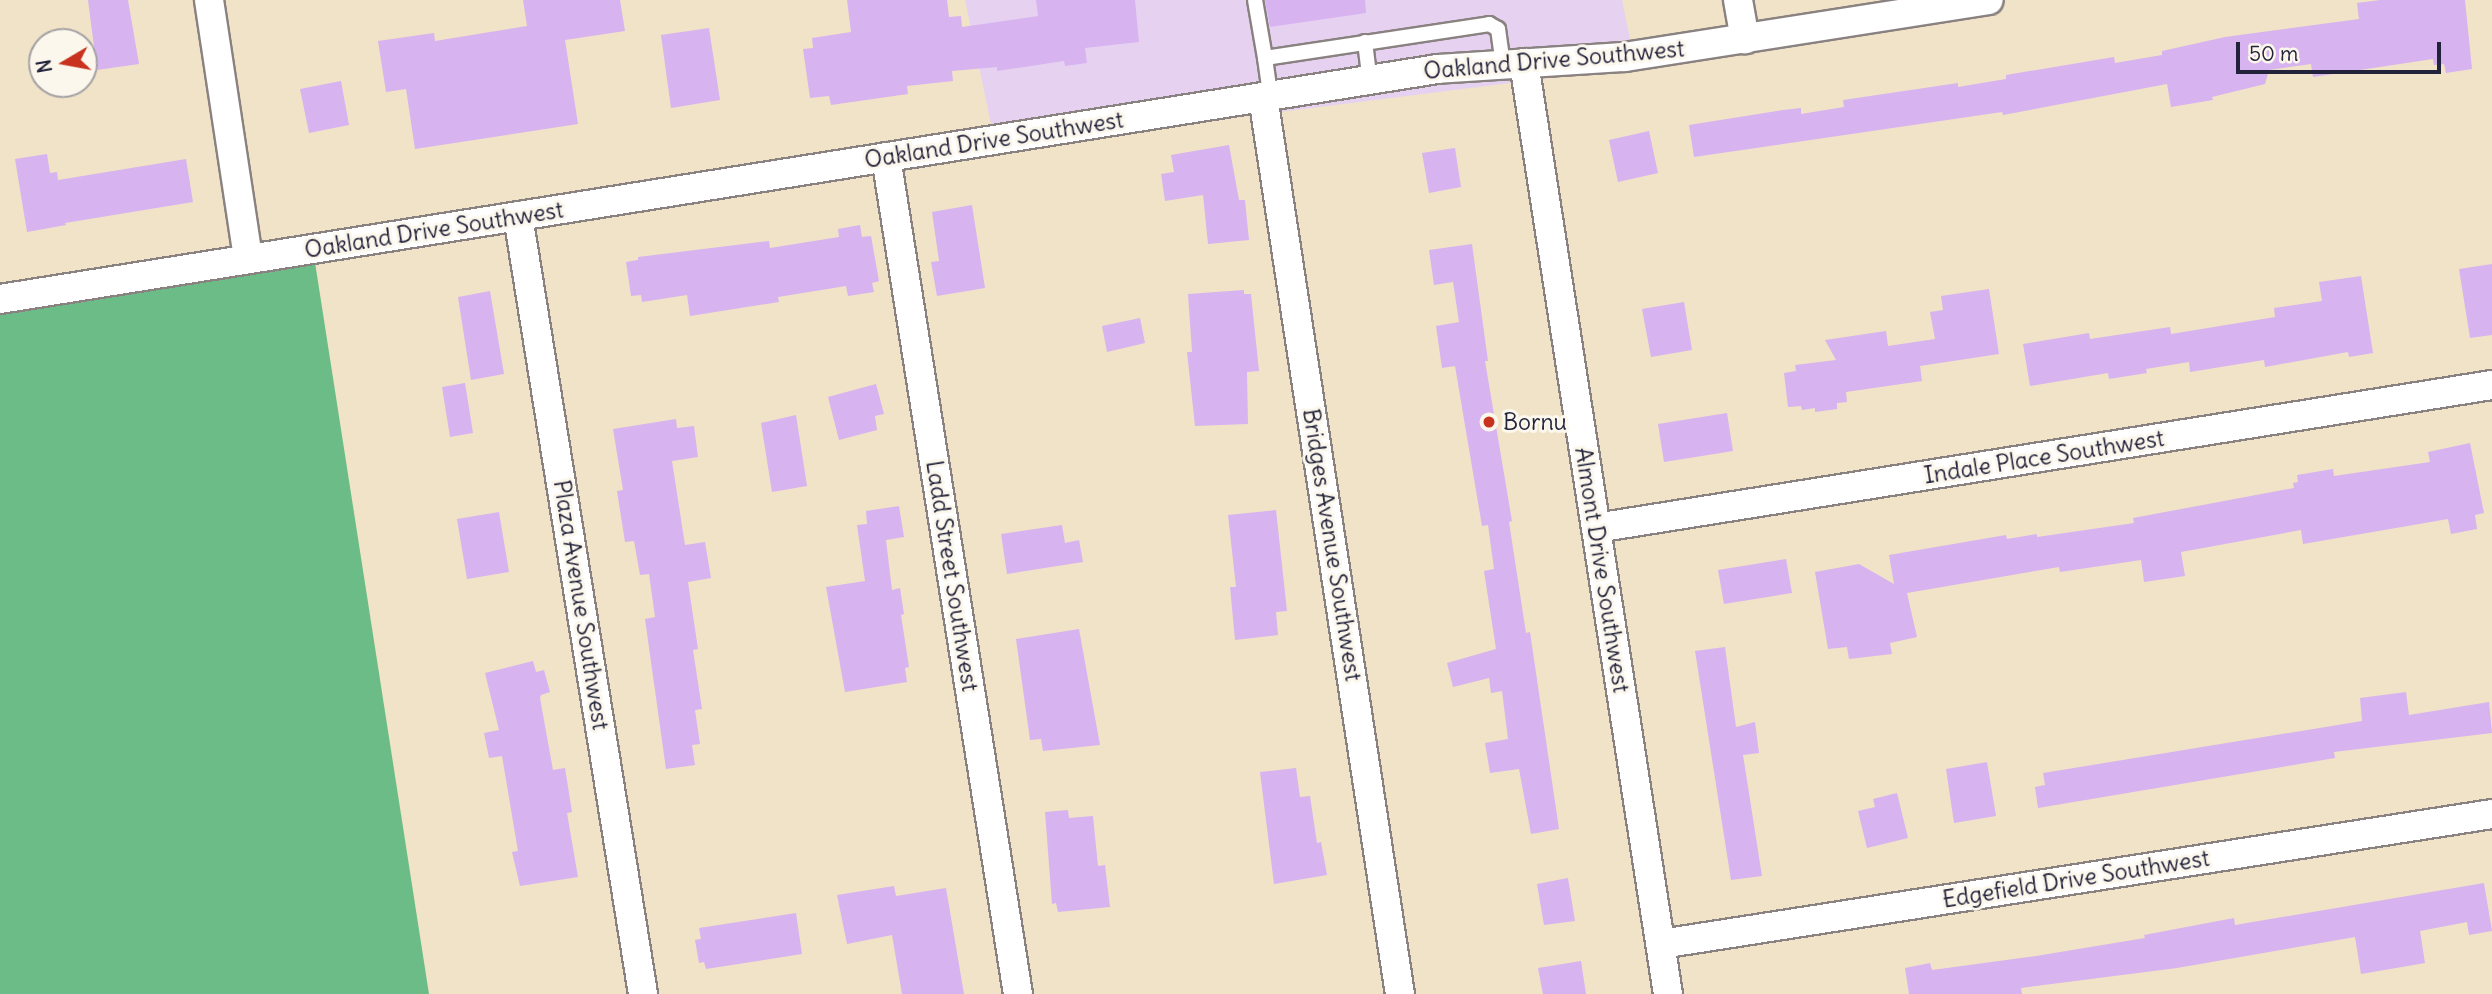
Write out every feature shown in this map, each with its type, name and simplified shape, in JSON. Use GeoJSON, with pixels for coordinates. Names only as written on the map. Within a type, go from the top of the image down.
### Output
{"type":"FeatureCollection","features":[{"type":"Feature","properties":{"kind":"street"},"geometry":{"type":"LineString","coordinates":[[209,0],[248,260]]}},
{"type":"Feature","properties":{"kind":"street"},"geometry":{"type":"LineString","coordinates":[[1738,0],[1745,39]]}},
{"type":"Feature","properties":{"kind":"street","name":"Oakland Drive Southwest"},"geometry":{"type":"LineString","coordinates":[[0,299],[1437,69],[1625,57],[1989,0]]}},
{"type":"Feature","properties":{"kind":"street","name":"Almont Drive Southwest"},"geometry":{"type":"LineString","coordinates":[[1513,64],[1596,528],[1668,994]]}},
{"type":"Feature","properties":{"kind":"street","name":"Bridges Avenue Southwest"},"geometry":{"type":"LineString","coordinates":[[1267,96],[1400,994]]}},
{"type":"Feature","properties":{"kind":"street","name":"Ladd Street Southwest"},"geometry":{"type":"LineString","coordinates":[[886,157],[1018,994]]}},
{"type":"Feature","properties":{"kind":"street","name":"Plaza Avenue Southwest"},"geometry":{"type":"LineString","coordinates":[[519,216],[643,994]]}},
{"type":"Feature","properties":{"kind":"street","name":"Indale Place Southwest"},"geometry":{"type":"LineString","coordinates":[[1596,528],[2492,385]]}},
{"type":"Feature","properties":{"kind":"street","name":"Edgefield Drive Southwest"},"geometry":{"type":"LineString","coordinates":[[1661,944],[2492,814]]}},
{"type":"Feature","properties":{"kind":"lane"},"geometry":{"type":"LineString","coordinates":[[1255,0],[1265,58],[1267,96]]}},
{"type":"Feature","properties":{"kind":"lane"},"geometry":{"type":"LineString","coordinates":[[1265,58],[1489,24],[1498,29],[1513,64]]}},
{"type":"Feature","properties":{"kind":"lane"},"geometry":{"type":"LineString","coordinates":[[1365,43],[1370,80]]}},
{"type":"Feature","properties":{"kind":"shaded area"},"geometry":{"type":"Polygon","coordinates":[[[965,0],[1622,0],[1636,67],[996,148],[965,0]]]}},
{"type":"Feature","properties":{"kind":"green space"},"geometry":{"type":"Polygon","coordinates":[[[314,256],[429,994],[0,994],[0,303],[314,256]]]}},
{"type":"Feature","properties":{"kind":"building"},"geometry":{"type":"Polygon","coordinates":[[[88,0],[128,0],[139,64],[98,70],[98,28],[92,28],[88,0]]]}},
{"type":"Feature","properties":{"kind":"building"},"geometry":{"type":"Polygon","coordinates":[[[523,0],[620,0],[625,31],[565,40],[578,124],[415,149],[406,89],[386,92],[378,41],[434,33],[435,41],[527,26],[523,0]]]}},
{"type":"Feature","properties":{"kind":"building"},"geometry":{"type":"Polygon","coordinates":[[[847,0],[947,0],[949,17],[961,16],[962,27],[1038,16],[1036,0],[1135,0],[1139,42],[1085,48],[1087,63],[1065,66],[1064,61],[997,71],[997,67],[952,71],[953,81],[907,86],[908,94],[831,105],[829,96],[810,98],[803,49],[813,48],[812,38],[851,32],[847,0]]]}},
{"type":"Feature","properties":{"kind":"building"},"geometry":{"type":"Polygon","coordinates":[[[1265,0],[1365,0],[1366,13],[1270,27],[1265,0]]]}},
{"type":"Feature","properties":{"kind":"building"},"geometry":{"type":"Polygon","coordinates":[[[2380,0],[2465,0],[2472,69],[2446,73],[2444,64],[2434,65],[2433,59],[2313,77],[2311,64],[2269,70],[2265,84],[2212,97],[2213,100],[2171,107],[2167,84],[2003,115],[2002,112],[1694,157],[1689,125],[1801,108],[1801,114],[1844,107],[1843,100],[1958,83],[1958,87],[2006,79],[2006,75],[2114,57],[2115,63],[2162,55],[2162,51],[2225,37],[2359,19],[2357,3],[2380,0]]]}},
{"type":"Feature","properties":{"kind":"building"},"geometry":{"type":"Polygon","coordinates":[[[709,28],[720,100],[671,108],[661,35],[709,28]]]}},
{"type":"Feature","properties":{"kind":"building"},"geometry":{"type":"Polygon","coordinates":[[[341,81],[349,125],[309,133],[300,89],[341,81]]]}},
{"type":"Feature","properties":{"kind":"building"},"geometry":{"type":"Polygon","coordinates":[[[1649,131],[1658,173],[1618,182],[1609,140],[1649,131]]]}},
{"type":"Feature","properties":{"kind":"building"},"geometry":{"type":"Polygon","coordinates":[[[1229,145],[1239,200],[1245,200],[1249,240],[1208,244],[1203,195],[1165,201],[1161,174],[1174,172],[1171,155],[1229,145]]]}},
{"type":"Feature","properties":{"kind":"building"},"geometry":{"type":"Polygon","coordinates":[[[1455,148],[1461,187],[1429,193],[1422,153],[1455,148]]]}},
{"type":"Feature","properties":{"kind":"building"},"geometry":{"type":"Polygon","coordinates":[[[47,154],[50,173],[57,172],[58,180],[186,159],[193,202],[27,232],[15,159],[47,154]]]}},
{"type":"Feature","properties":{"kind":"building"},"geometry":{"type":"Polygon","coordinates":[[[972,205],[985,288],[937,296],[931,262],[939,261],[932,212],[972,205]]]}},
{"type":"Feature","properties":{"kind":"building"},"geometry":{"type":"Polygon","coordinates":[[[860,225],[862,237],[871,236],[879,281],[872,283],[874,292],[848,296],[846,286],[778,297],[779,302],[690,316],[687,295],[642,302],[641,295],[631,296],[626,262],[638,260],[638,257],[769,241],[770,248],[839,237],[838,229],[860,225]]]}},
{"type":"Feature","properties":{"kind":"building"},"geometry":{"type":"Polygon","coordinates":[[[1472,244],[1488,361],[1485,361],[1512,521],[1509,522],[1526,633],[1530,632],[1559,829],[1531,834],[1519,769],[1490,773],[1485,743],[1508,739],[1502,691],[1491,693],[1489,678],[1453,687],[1447,663],[1496,649],[1484,571],[1494,569],[1488,525],[1482,526],[1455,366],[1442,368],[1436,326],[1459,322],[1453,282],[1434,285],[1429,250],[1472,244]]]}},
{"type":"Feature","properties":{"kind":"building"},"geometry":{"type":"Polygon","coordinates":[[[2492,264],[2492,335],[2470,338],[2459,269],[2492,264]]]}},
{"type":"Feature","properties":{"kind":"building"},"geometry":{"type":"Polygon","coordinates":[[[2361,276],[2373,353],[2349,357],[2348,352],[2265,367],[2264,360],[2190,372],[2189,362],[2109,379],[2108,373],[2030,386],[2023,344],[2089,333],[2090,339],[2170,327],[2171,334],[2275,317],[2274,308],[2322,301],[2319,282],[2361,276]]]}},
{"type":"Feature","properties":{"kind":"building"},"geometry":{"type":"Polygon","coordinates":[[[1989,289],[1999,354],[1920,366],[1922,381],[1846,392],[1847,402],[1837,403],[1837,409],[1815,412],[1815,408],[1802,410],[1801,406],[1788,407],[1784,373],[1796,371],[1795,365],[1836,360],[1825,340],[1886,331],[1888,346],[1935,339],[1930,312],[1943,310],[1941,296],[1989,289]]]}},
{"type":"Feature","properties":{"kind":"building"},"geometry":{"type":"Polygon","coordinates":[[[1244,290],[1244,294],[1251,294],[1259,371],[1247,372],[1248,424],[1195,426],[1187,352],[1192,352],[1188,294],[1244,290]]]}},
{"type":"Feature","properties":{"kind":"building"},"geometry":{"type":"Polygon","coordinates":[[[490,291],[504,374],[471,380],[458,297],[490,291]]]}},
{"type":"Feature","properties":{"kind":"building"},"geometry":{"type":"Polygon","coordinates":[[[1684,302],[1692,350],[1651,357],[1642,309],[1684,302]]]}},
{"type":"Feature","properties":{"kind":"building"},"geometry":{"type":"Polygon","coordinates":[[[1140,318],[1145,343],[1107,352],[1102,326],[1140,318]]]}},
{"type":"Feature","properties":{"kind":"building"},"geometry":{"type":"Polygon","coordinates":[[[465,383],[473,433],[450,437],[442,387],[465,383]]]}},
{"type":"Feature","properties":{"kind":"building"},"geometry":{"type":"Polygon","coordinates":[[[876,384],[884,414],[875,416],[877,430],[839,440],[828,397],[876,384]]]}},
{"type":"Feature","properties":{"kind":"building"},"geometry":{"type":"Polygon","coordinates":[[[1727,413],[1733,451],[1664,462],[1658,424],[1727,413]]]}},
{"type":"Feature","properties":{"kind":"building"},"geometry":{"type":"Polygon","coordinates":[[[796,415],[807,486],[772,492],[761,423],[796,415]]]}},
{"type":"Feature","properties":{"kind":"building"},"geometry":{"type":"Polygon","coordinates":[[[676,419],[677,428],[694,426],[698,457],[672,461],[685,545],[705,542],[711,578],[688,582],[698,649],[693,650],[702,709],[695,710],[700,744],[692,745],[695,765],[666,769],[645,619],[655,617],[649,574],[640,575],[634,541],[625,542],[617,491],[623,490],[613,429],[676,419]]]}},
{"type":"Feature","properties":{"kind":"building"},"geometry":{"type":"Polygon","coordinates":[[[2470,443],[2484,513],[2475,515],[2477,529],[2451,534],[2448,519],[2303,544],[2301,530],[2181,552],[2185,576],[2144,582],[2141,560],[2060,572],[2059,567],[1907,593],[1917,637],[1890,643],[1892,654],[1849,659],[1847,647],[1828,649],[1815,572],[1859,564],[1894,584],[1889,555],[2006,535],[2007,539],[2037,534],[2037,537],[2134,523],[2133,518],[2294,488],[2293,483],[2298,482],[2297,475],[2333,469],[2334,476],[2430,462],[2428,452],[2470,443]]]}},
{"type":"Feature","properties":{"kind":"building"},"geometry":{"type":"Polygon","coordinates":[[[899,506],[904,537],[886,540],[892,590],[900,588],[904,614],[901,615],[909,667],[905,668],[907,682],[845,692],[826,587],[865,581],[857,525],[867,524],[866,511],[899,506]]]}},
{"type":"Feature","properties":{"kind":"building"},"geometry":{"type":"Polygon","coordinates":[[[1276,510],[1287,611],[1276,612],[1278,635],[1235,640],[1230,587],[1236,587],[1228,515],[1276,510]]]}},
{"type":"Feature","properties":{"kind":"building"},"geometry":{"type":"Polygon","coordinates":[[[499,512],[509,572],[467,579],[457,519],[499,512]]]}},
{"type":"Feature","properties":{"kind":"building"},"geometry":{"type":"Polygon","coordinates":[[[1062,525],[1065,543],[1079,540],[1083,562],[1007,574],[1001,534],[1062,525]]]}},
{"type":"Feature","properties":{"kind":"building"},"geometry":{"type":"Polygon","coordinates":[[[1786,559],[1792,593],[1724,604],[1718,570],[1786,559]]]}},
{"type":"Feature","properties":{"kind":"building"},"geometry":{"type":"Polygon","coordinates":[[[1079,629],[1100,745],[1043,751],[1041,739],[1030,740],[1016,639],[1079,629]]]}},
{"type":"Feature","properties":{"kind":"building"},"geometry":{"type":"Polygon","coordinates":[[[1725,647],[1736,727],[1755,722],[1759,753],[1743,755],[1762,876],[1731,880],[1695,651],[1725,647]]]}},
{"type":"Feature","properties":{"kind":"building"},"geometry":{"type":"Polygon","coordinates":[[[533,661],[536,672],[544,670],[550,692],[540,698],[553,770],[565,768],[572,812],[567,813],[578,877],[520,886],[512,852],[518,851],[502,756],[489,758],[484,733],[499,730],[485,673],[533,661]]]}},
{"type":"Feature","properties":{"kind":"building"},"geometry":{"type":"Polygon","coordinates":[[[2406,692],[2409,715],[2489,702],[2492,733],[2334,752],[2335,758],[2038,808],[2035,787],[2045,785],[2043,773],[2362,721],[2360,698],[2406,692]]]}},
{"type":"Feature","properties":{"kind":"building"},"geometry":{"type":"Polygon","coordinates":[[[1987,762],[1996,816],[1954,823],[1946,769],[1987,762]]]}},
{"type":"Feature","properties":{"kind":"building"},"geometry":{"type":"Polygon","coordinates":[[[1296,768],[1300,797],[1310,796],[1317,843],[1321,842],[1327,875],[1274,884],[1260,772],[1296,768]]]}},
{"type":"Feature","properties":{"kind":"building"},"geometry":{"type":"Polygon","coordinates":[[[1897,793],[1908,838],[1867,848],[1858,811],[1875,807],[1873,799],[1897,793]]]}},
{"type":"Feature","properties":{"kind":"building"},"geometry":{"type":"Polygon","coordinates":[[[1068,810],[1069,818],[1093,816],[1098,866],[1105,865],[1110,907],[1058,912],[1056,903],[1052,904],[1045,812],[1068,810]]]}},
{"type":"Feature","properties":{"kind":"building"},"geometry":{"type":"Polygon","coordinates":[[[1568,878],[1575,921],[1544,925],[1537,884],[1568,878]]]}},
{"type":"Feature","properties":{"kind":"building"},"geometry":{"type":"Polygon","coordinates":[[[2484,883],[2492,931],[2469,935],[2467,922],[2420,931],[2425,963],[2361,974],[2355,937],[2177,968],[2021,988],[2022,994],[1909,994],[1905,968],[1930,963],[1932,970],[2036,956],[2145,938],[2144,935],[2234,918],[2235,925],[2484,883]]]}},
{"type":"Feature","properties":{"kind":"building"},"geometry":{"type":"Polygon","coordinates":[[[894,886],[896,896],[946,888],[964,994],[902,994],[892,935],[847,944],[837,895],[894,886]]]}},
{"type":"Feature","properties":{"kind":"building"},"geometry":{"type":"Polygon","coordinates":[[[796,913],[802,954],[706,969],[704,962],[699,963],[695,940],[701,939],[699,928],[796,913]]]}},
{"type":"Feature","properties":{"kind":"building"},"geometry":{"type":"Polygon","coordinates":[[[1581,961],[1586,994],[1543,994],[1538,968],[1581,961]]]}},
{"type":"Feature","properties":{"kind":"place","name":"Bornu"},"geometry":{"type":"Point","coordinates":[1489,422]}}]}
